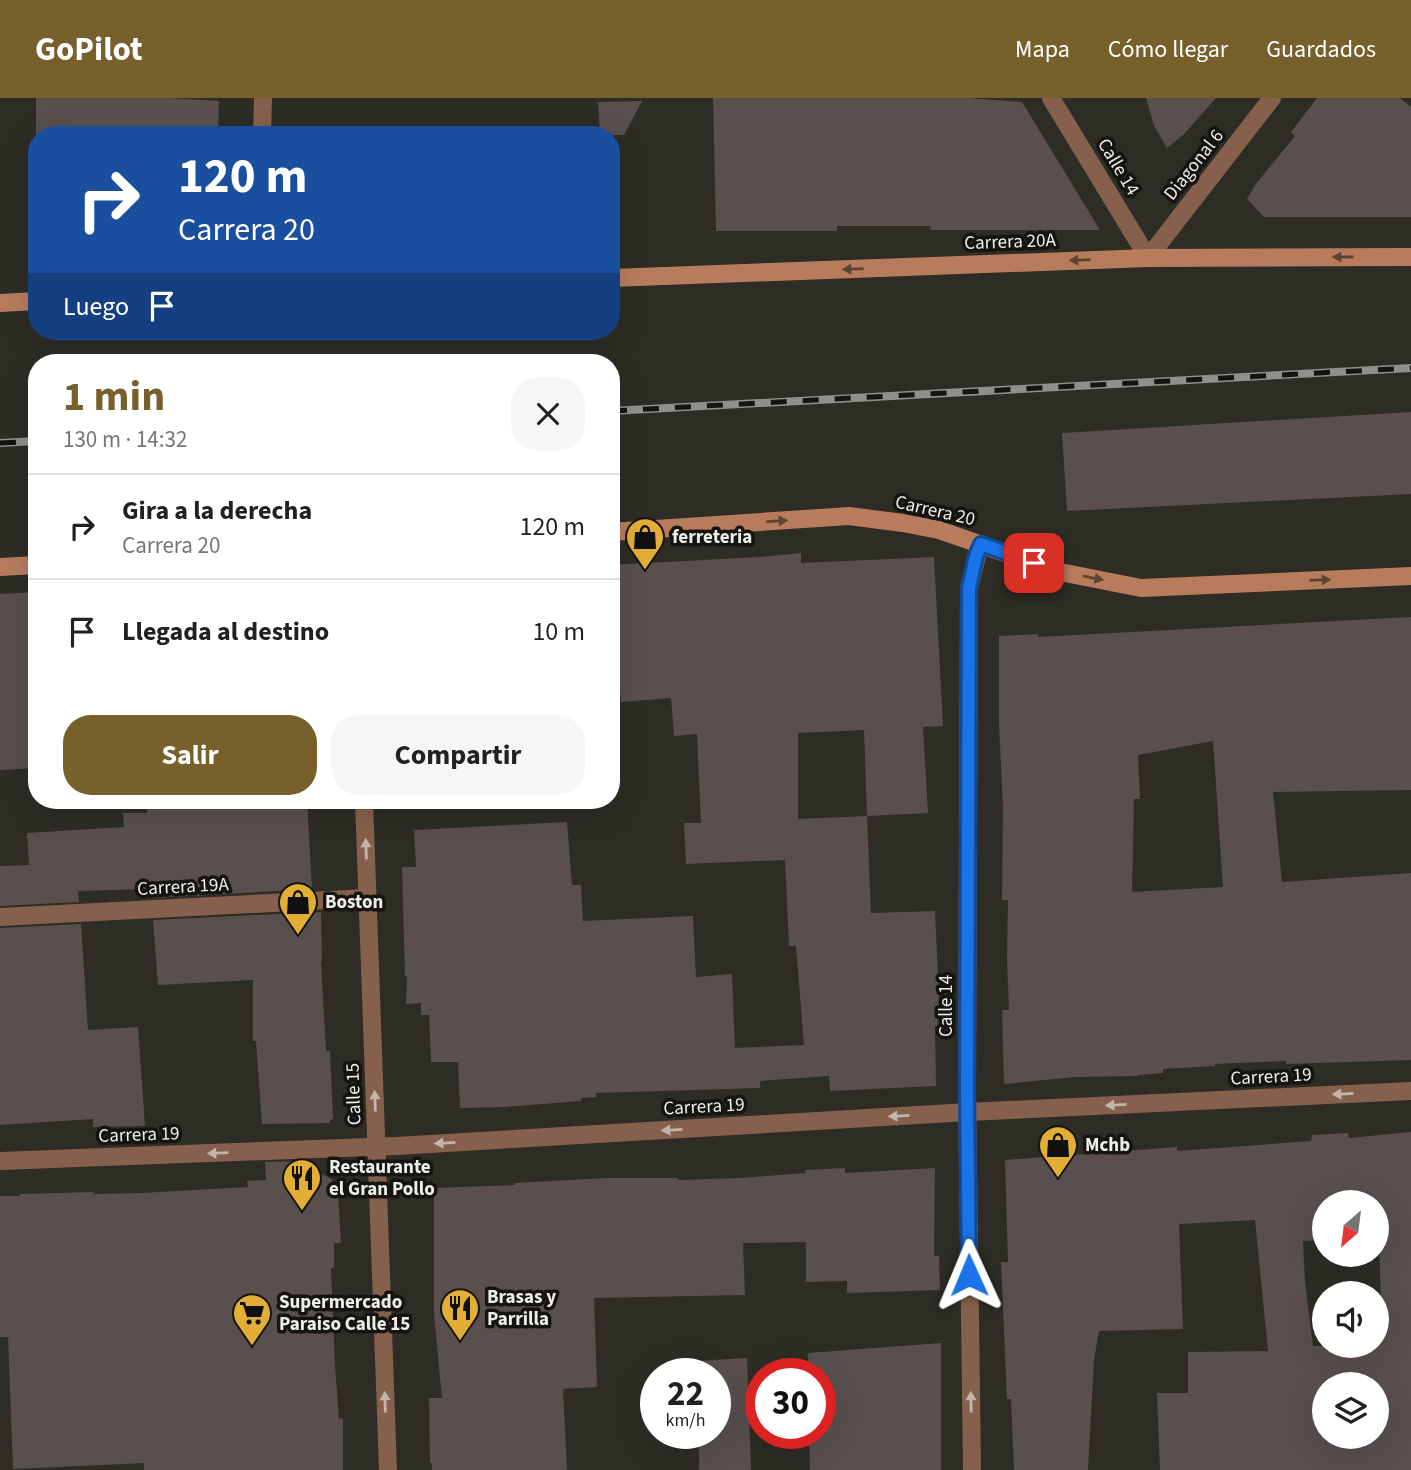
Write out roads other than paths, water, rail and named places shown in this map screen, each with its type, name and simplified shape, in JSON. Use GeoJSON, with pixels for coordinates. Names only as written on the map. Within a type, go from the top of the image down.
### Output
{"type":"FeatureCollection","features":[{"type":"Feature","properties":{"kind":"street"},"geometry":{"type":"LineString","coordinates":[[262,98],[262,126]]}},
{"type":"Feature","properties":{"kind":"street","name":"Calle 14"},"geometry":{"type":"LineString","coordinates":[[1051,98],[1148,258]]}},
{"type":"Feature","properties":{"kind":"street","name":"Diagonal 6"},"geometry":{"type":"LineString","coordinates":[[1148,258],[1272,98]]}},
{"type":"Feature","properties":{"kind":"street","name":"Carrera 20A"},"geometry":{"type":"LineString","coordinates":[[620,278],[1148,258],[1411,257]]}},
{"type":"Feature","properties":{"kind":"street"},"geometry":{"type":"LineString","coordinates":[[0,303],[28,301]]}},
{"type":"Feature","properties":{"kind":"street","name":"Carrera 20"},"geometry":{"type":"LineString","coordinates":[[620,531],[849,516],[939,530],[1060,572],[1140,588],[1411,576]]}},
{"type":"Feature","properties":{"kind":"street","name":"Calle 14"},"geometry":{"type":"LineString","coordinates":[[972,1470],[968,1112],[969,588],[981,544]]}},
{"type":"Feature","properties":{"kind":"street"},"geometry":{"type":"LineString","coordinates":[[0,568],[28,566]]}},
{"type":"Feature","properties":{"kind":"street","name":"Calle 15"},"geometry":{"type":"LineString","coordinates":[[364,809],[388,1470]]}},
{"type":"Feature","properties":{"kind":"street","name":"Carrera 19A"},"geometry":{"type":"LineString","coordinates":[[0,917],[368,898]]}},
{"type":"Feature","properties":{"kind":"street","name":"Carrera 19"},"geometry":{"type":"LineString","coordinates":[[0,1161],[377,1147],[968,1112],[1411,1091]]}},
{"type":"Feature","properties":{"kind":"railway"},"geometry":{"type":"LineString","coordinates":[[620,411],[1411,368]]}},
{"type":"Feature","properties":{"kind":"railway"},"geometry":{"type":"LineString","coordinates":[[0,443],[28,441]]}},
{"type":"Feature","properties":{"kind":"place","name":"ferreteria"},"geometry":{"type":"Point","coordinates":[645,571]}},
{"type":"Feature","properties":{"kind":"place","name":"Boston"},"geometry":{"type":"Point","coordinates":[298,936]}},
{"type":"Feature","properties":{"kind":"place","name":"Mchb"},"geometry":{"type":"Point","coordinates":[1058,1179]}},
{"type":"Feature","properties":{"kind":"place","name":"Restaurante el Gran Pollo"},"geometry":{"type":"Point","coordinates":[302,1212]}},
{"type":"Feature","properties":{"kind":"place","name":"Brasas y Parrilla"},"geometry":{"type":"Point","coordinates":[460,1342]}},
{"type":"Feature","properties":{"kind":"place","name":"Supermercado Paraiso Calle 15"},"geometry":{"type":"Point","coordinates":[252,1347]}}]}
